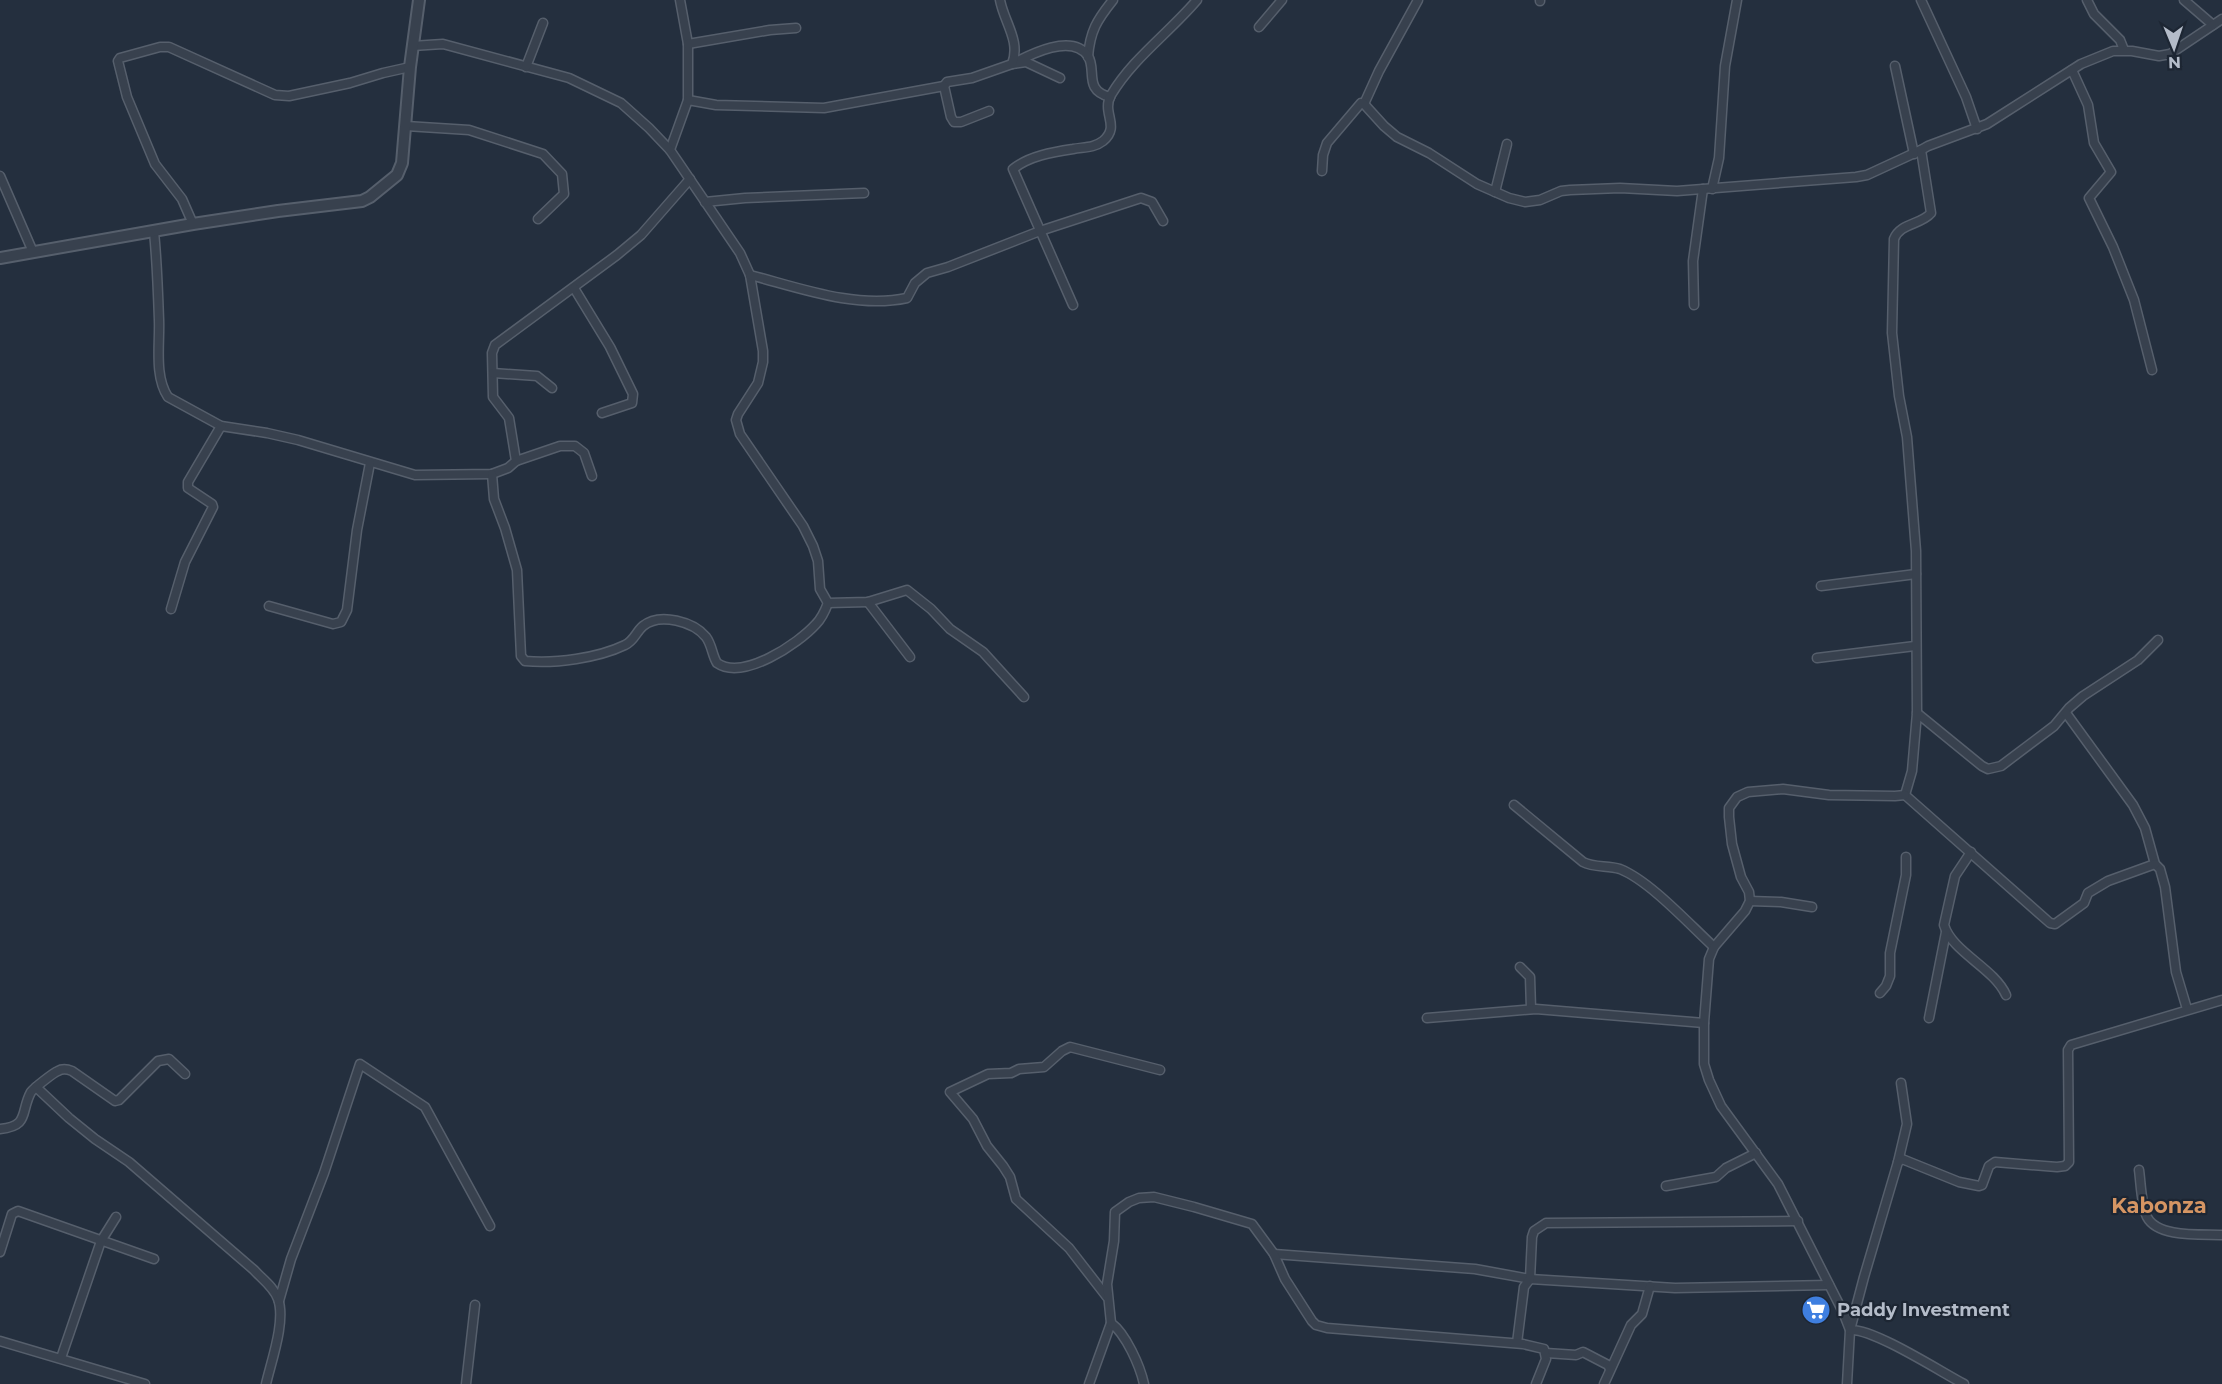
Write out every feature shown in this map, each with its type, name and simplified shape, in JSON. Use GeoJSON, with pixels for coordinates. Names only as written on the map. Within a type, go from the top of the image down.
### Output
{"type":"FeatureCollection","features":[{"type":"Feature","properties":{"kind":"street"},"geometry":{"type":"LineString","coordinates":[[0,258],[193,224],[362,201],[397,174],[402,163],[412,46],[419,0]]}},
{"type":"Feature","properties":{"kind":"street"},"geometry":{"type":"LineString","coordinates":[[670,150],[688,100],[688,45],[680,0]]}},
{"type":"Feature","properties":{"kind":"street"},"geometry":{"type":"LineString","coordinates":[[1000,0],[1016,47],[1012,64]]}},
{"type":"Feature","properties":{"kind":"street"},"geometry":{"type":"LineString","coordinates":[[1110,97],[1101,95],[1094,86],[1088,57],[1089,39],[1097,20],[1113,0]]}},
{"type":"Feature","properties":{"kind":"street"},"geometry":{"type":"LineString","coordinates":[[1073,305],[1012,169],[1022,161],[1063,150],[1094,147],[1110,135],[1112,128],[1108,108],[1110,97],[1125,74],[1197,0]]}},
{"type":"Feature","properties":{"kind":"street"},"geometry":{"type":"LineString","coordinates":[[1259,27],[1282,0]]}},
{"type":"Feature","properties":{"kind":"street"},"geometry":{"type":"LineString","coordinates":[[1364,104],[1378,71],[1418,0]]}},
{"type":"Feature","properties":{"kind":"street"},"geometry":{"type":"LineString","coordinates":[[1694,305],[1693,261],[1707,189],[1719,158],[1725,66],[1737,0]]}},
{"type":"Feature","properties":{"kind":"street"},"geometry":{"type":"LineString","coordinates":[[1921,0],[1966,97],[1977,129]]}},
{"type":"Feature","properties":{"kind":"street"},"geometry":{"type":"LineString","coordinates":[[2087,0],[2094,14],[2120,40],[2124,50]]}},
{"type":"Feature","properties":{"kind":"street"},"geometry":{"type":"LineString","coordinates":[[2184,0],[2213,25]]}},
{"type":"Feature","properties":{"kind":"street"},"geometry":{"type":"LineString","coordinates":[[1364,104],[1384,126],[1397,136],[1429,153],[1476,184],[1526,202],[1570,190],[1620,188],[1677,191],[1856,177],[1867,175],[1928,146],[1977,129],[2081,64],[2113,51],[2124,50],[2159,56],[2170,54],[2222,19]]}},
{"type":"Feature","properties":{"kind":"street"},"geometry":{"type":"LineString","coordinates":[[526,67],[543,23]]}},
{"type":"Feature","properties":{"kind":"street"},"geometry":{"type":"LineString","coordinates":[[688,45],[770,30],[796,28]]}},
{"type":"Feature","properties":{"kind":"street"},"geometry":{"type":"LineString","coordinates":[[688,100],[716,105],[824,108],[944,86],[947,82],[972,78],[1065,43],[1076,46],[1088,57]]}},
{"type":"Feature","properties":{"kind":"street"},"geometry":{"type":"LineString","coordinates":[[412,46],[443,44],[569,78],[621,103],[650,128],[670,150],[740,253],[750,275],[763,362],[758,383],[738,414],[737,428],[759,464],[803,526],[818,561],[820,589],[828,603]]}},
{"type":"Feature","properties":{"kind":"street"},"geometry":{"type":"LineString","coordinates":[[193,224],[182,199],[155,164],[127,97],[118,61],[120,58],[160,47],[169,47],[267,92],[289,96],[410,67]]}},
{"type":"Feature","properties":{"kind":"street"},"geometry":{"type":"LineString","coordinates":[[1012,64],[1026,62],[1060,78]]}},
{"type":"Feature","properties":{"kind":"street"},"geometry":{"type":"LineString","coordinates":[[1895,66],[1918,152],[1931,213],[1922,221],[1899,230],[1894,238],[1892,333],[1899,396],[1907,437],[1916,551],[1917,713],[1912,771],[1905,795]]}},
{"type":"Feature","properties":{"kind":"street"},"geometry":{"type":"LineString","coordinates":[[2072,70],[2088,105],[2094,143],[2111,172],[2089,198],[2113,247],[2134,300],[2152,370]]}},
{"type":"Feature","properties":{"kind":"street"},"geometry":{"type":"LineString","coordinates":[[944,86],[954,122],[961,122],[989,111]]}},
{"type":"Feature","properties":{"kind":"street"},"geometry":{"type":"LineString","coordinates":[[1322,171],[1323,155],[1327,143],[1358,105],[1364,104]]}},
{"type":"Feature","properties":{"kind":"street"},"geometry":{"type":"LineString","coordinates":[[406,126],[469,130],[543,154],[562,174],[564,194],[538,219]]}},
{"type":"Feature","properties":{"kind":"street"},"geometry":{"type":"LineString","coordinates":[[1495,192],[1507,144]]}},
{"type":"Feature","properties":{"kind":"street"},"geometry":{"type":"LineString","coordinates":[[0,176],[33,252]]}},
{"type":"Feature","properties":{"kind":"street"},"geometry":{"type":"LineString","coordinates":[[516,461],[510,418],[494,399],[492,353],[495,345],[574,288],[641,235],[690,179]]}},
{"type":"Feature","properties":{"kind":"street"},"geometry":{"type":"LineString","coordinates":[[705,202],[864,193]]}},
{"type":"Feature","properties":{"kind":"street"},"geometry":{"type":"LineString","coordinates":[[750,275],[859,300],[896,300],[907,298],[915,283],[927,273],[1040,231],[1141,198],[1152,202],[1163,221]]}},
{"type":"Feature","properties":{"kind":"street"},"geometry":{"type":"LineString","coordinates":[[154,232],[160,368],[164,390],[168,397],[220,426],[298,440],[415,475],[492,474],[508,468],[516,461],[560,446],[575,446],[584,453],[592,476]]}},
{"type":"Feature","properties":{"kind":"street"},"geometry":{"type":"LineString","coordinates":[[574,288],[610,346],[633,394],[632,402],[628,405],[602,413]]}},
{"type":"Feature","properties":{"kind":"street"},"geometry":{"type":"LineString","coordinates":[[493,373],[537,376],[552,388]]}},
{"type":"Feature","properties":{"kind":"street"},"geometry":{"type":"LineString","coordinates":[[171,609],[185,562],[213,507],[188,488],[188,482],[220,426]]}},
{"type":"Feature","properties":{"kind":"street"},"geometry":{"type":"LineString","coordinates":[[269,606],[333,624],[341,622],[346,610],[369,463]]}},
{"type":"Feature","properties":{"kind":"street"},"geometry":{"type":"LineString","coordinates":[[492,474],[494,500],[517,570],[521,656],[525,661],[570,660],[619,648],[631,642],[643,626],[660,619],[673,619],[703,634],[709,642],[717,663],[731,669],[738,668],[770,657],[782,650],[817,623],[828,603]]}},
{"type":"Feature","properties":{"kind":"street"},"geometry":{"type":"LineString","coordinates":[[1821,586],[1916,574]]}},
{"type":"Feature","properties":{"kind":"street"},"geometry":{"type":"LineString","coordinates":[[828,603],[868,602],[907,591],[931,609],[950,629],[983,652],[1024,696]]}},
{"type":"Feature","properties":{"kind":"street"},"geometry":{"type":"LineString","coordinates":[[868,602],[910,657]]}},
{"type":"Feature","properties":{"kind":"street"},"geometry":{"type":"LineString","coordinates":[[1917,713],[1982,766],[1988,769],[2001,766],[2054,726],[2083,696],[2138,660],[2158,640]]}},
{"type":"Feature","properties":{"kind":"street"},"geometry":{"type":"LineString","coordinates":[[1816,658],[1915,646]]}},
{"type":"Feature","properties":{"kind":"street"},"geometry":{"type":"LineString","coordinates":[[2066,713],[2133,805],[2145,828],[2155,864],[2160,870],[2165,887],[2176,972],[2187,1009]]}},
{"type":"Feature","properties":{"kind":"street"},"geometry":{"type":"LineString","coordinates":[[1850,1330],[1778,1184],[1721,1106],[1704,1064],[1704,1023],[1709,959],[1714,947],[1745,911],[1749,901],[1749,892],[1741,877],[1729,817],[1731,802],[1748,792],[1783,789],[1829,795],[1905,795],[2050,923],[2055,924],[2084,903],[2088,893],[2108,881],[2155,864]]}},
{"type":"Feature","properties":{"kind":"street"},"geometry":{"type":"LineString","coordinates":[[1514,805],[1583,862],[1618,869],[1648,888],[1714,947]]}},
{"type":"Feature","properties":{"kind":"street"},"geometry":{"type":"LineString","coordinates":[[1929,1018],[1946,932],[1945,918],[1955,876],[1971,852]]}},
{"type":"Feature","properties":{"kind":"street"},"geometry":{"type":"LineString","coordinates":[[1880,993],[1890,976],[1890,953],[1906,875],[1906,856]]}},
{"type":"Feature","properties":{"kind":"street"},"geometry":{"type":"LineString","coordinates":[[1749,901],[1781,902],[1812,907]]}},
{"type":"Feature","properties":{"kind":"street"},"geometry":{"type":"LineString","coordinates":[[1946,932],[1998,982],[2006,995]]}},
{"type":"Feature","properties":{"kind":"street"},"geometry":{"type":"LineString","coordinates":[[1520,967],[1530,977],[1532,1009]]}},
{"type":"Feature","properties":{"kind":"street"},"geometry":{"type":"LineString","coordinates":[[1898,1162],[1902,1159],[1959,1182],[1979,1186],[1982,1185],[1989,1166],[1995,1162],[2065,1166],[2069,1161],[2068,1050],[2071,1045],[2222,1000]]}},
{"type":"Feature","properties":{"kind":"street"},"geometry":{"type":"LineString","coordinates":[[1427,1017],[1532,1009],[1704,1023]]}},
{"type":"Feature","properties":{"kind":"street"},"geometry":{"type":"LineString","coordinates":[[1107,1297],[1069,1248],[1016,1199],[1009,1176],[1003,1166],[987,1146],[973,1119],[950,1092],[988,1074],[1011,1073],[1019,1069],[1044,1067],[1070,1047],[1160,1070]]}},
{"type":"Feature","properties":{"kind":"street"},"geometry":{"type":"LineString","coordinates":[[0,1129],[13,1127],[19,1123],[24,1117],[31,1092],[59,1070],[72,1071],[115,1101],[120,1100],[158,1061],[169,1059],[185,1074]]}},
{"type":"Feature","properties":{"kind":"street"},"geometry":{"type":"LineString","coordinates":[[266,1384],[276,1344],[279,1301],[291,1259],[324,1173],[360,1064],[425,1107],[490,1226]]}},
{"type":"Feature","properties":{"kind":"street"},"geometry":{"type":"LineString","coordinates":[[1847,1384],[1850,1330],[1907,1124],[1901,1083]]}},
{"type":"Feature","properties":{"kind":"street"},"geometry":{"type":"LineString","coordinates":[[36,1087],[69,1118],[129,1162],[254,1270],[272,1289],[279,1301]]}},
{"type":"Feature","properties":{"kind":"street"},"geometry":{"type":"LineString","coordinates":[[1666,1186],[1716,1177],[1726,1168],[1756,1153]]}},
{"type":"Feature","properties":{"kind":"street"},"geometry":{"type":"LineString","coordinates":[[2139,1170],[2147,1217],[2154,1225],[2175,1233],[2222,1235]]}},
{"type":"Feature","properties":{"kind":"street"},"geometry":{"type":"LineString","coordinates":[[1089,1384],[1111,1323],[1107,1284],[1114,1241],[1115,1212],[1139,1198],[1154,1197],[1194,1206],[1252,1224],[1274,1254],[1285,1279],[1316,1325],[1327,1328],[1517,1343],[1544,1349],[1546,1359],[1536,1384]]}},
{"type":"Feature","properties":{"kind":"street"},"geometry":{"type":"LineString","coordinates":[[0,1252],[12,1214],[18,1211],[154,1259]]}},
{"type":"Feature","properties":{"kind":"street"},"geometry":{"type":"LineString","coordinates":[[61,1358],[101,1240],[116,1216]]}},
{"type":"Feature","properties":{"kind":"street"},"geometry":{"type":"LineString","coordinates":[[1517,1343],[1524,1287],[1530,1279],[1532,1237],[1534,1231],[1546,1223],[1798,1221]]}},
{"type":"Feature","properties":{"kind":"street"},"geometry":{"type":"LineString","coordinates":[[1274,1254],[1475,1269],[1530,1279],[1675,1288],[1829,1285]]}},
{"type":"Feature","properties":{"kind":"street"},"geometry":{"type":"LineString","coordinates":[[1604,1384],[1630,1325],[1642,1314],[1650,1286]]}},
{"type":"Feature","properties":{"kind":"street"},"geometry":{"type":"LineString","coordinates":[[466,1384],[475,1305]]}},
{"type":"Feature","properties":{"kind":"street"},"geometry":{"type":"LineString","coordinates":[[1111,1323],[1120,1329],[1142,1374],[1144,1384]]}},
{"type":"Feature","properties":{"kind":"street"},"geometry":{"type":"LineString","coordinates":[[1850,1330],[1858,1330],[1892,1345],[1964,1384]]}},
{"type":"Feature","properties":{"kind":"street"},"geometry":{"type":"LineString","coordinates":[[0,1341],[145,1384]]}},
{"type":"Feature","properties":{"kind":"street"},"geometry":{"type":"LineString","coordinates":[[1546,1353],[1576,1355],[1583,1352],[1608,1365],[1611,1369]]}},
{"type":"Feature","properties":{"kind":"street"},"geometry":{"type":"LineString","coordinates":[[1840,1384],[1848,1369]]}},
{"type":"Feature","properties":{"kind":"place","name":"Paddy Investment"},"geometry":{"type":"Point","coordinates":[1816,1310]}},
{"type":"Feature","properties":{"kind":"district","name":"Kabonza"},"geometry":{"type":"Point","coordinates":[2159,1205]}}]}
